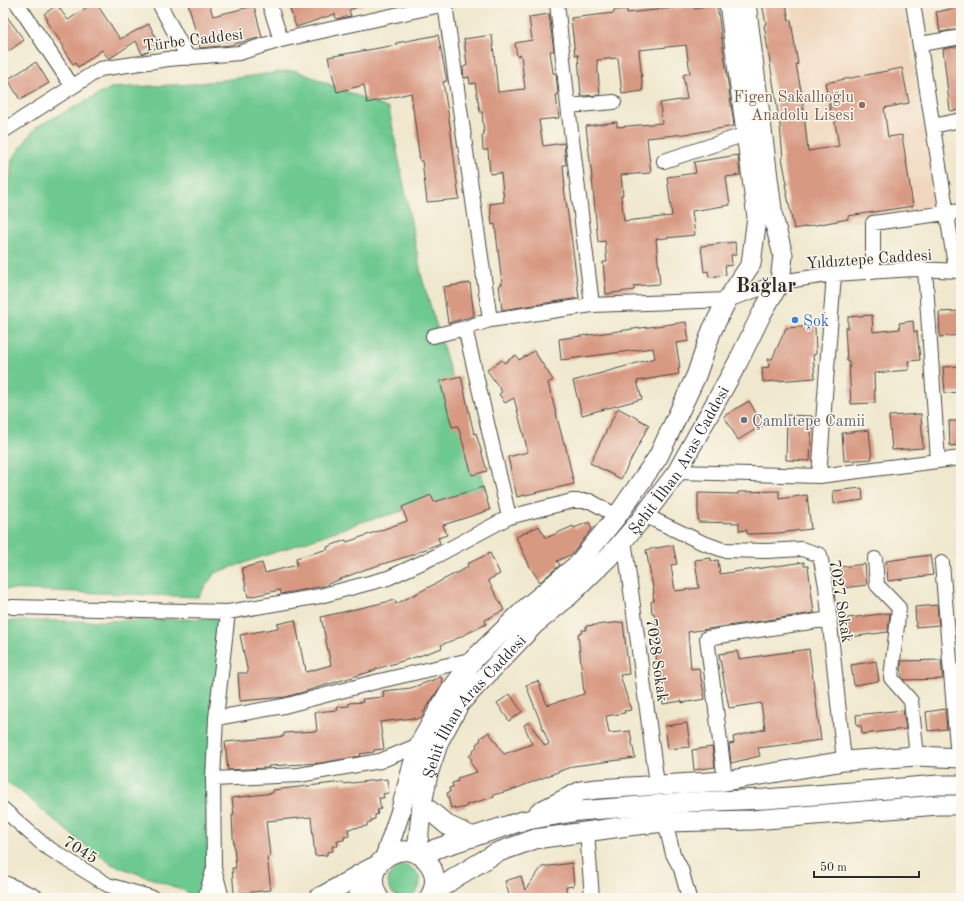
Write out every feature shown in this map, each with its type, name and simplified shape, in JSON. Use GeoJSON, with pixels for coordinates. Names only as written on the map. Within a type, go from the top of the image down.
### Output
{"type":"FeatureCollection","features":[{"type":"Feature","properties":{"kind":"main road","name":"Şehit İlhan Aras Caddesi"},"geometry":{"type":"LineString","coordinates":[[379,865],[419,745],[448,694],[474,660],[526,608],[578,564],[617,516],[658,457],[696,376],[712,330],[727,300],[751,264],[757,217],[729,3]]}},
{"type":"Feature","properties":{"kind":"main road","name":"Şehit İlhan Aras Caddesi"},"geometry":{"type":"LineString","coordinates":[[419,855],[418,842],[422,804],[428,774],[439,741],[460,703],[534,625],[568,597],[608,558],[677,472],[738,362],[762,313],[780,282],[783,254],[773,216],[746,3]]}},
{"type":"Feature","properties":{"kind":"main road"},"geometry":{"type":"LineString","coordinates":[[522,821],[581,791],[657,784],[725,781],[844,761],[917,756],[960,758]]}},
{"type":"Feature","properties":{"kind":"main road"},"geometry":{"type":"LineString","coordinates":[[419,855],[522,821],[579,811],[690,802],[765,799],[938,785],[961,785]]}},
{"type":"Feature","properties":{"kind":"main road"},"geometry":{"type":"LineString","coordinates":[[422,804],[448,825],[472,837]]}},
{"type":"Feature","properties":{"kind":"main road"},"geometry":{"type":"LineString","coordinates":[[430,896],[456,877],[496,853],[535,839],[665,822],[752,820],[938,805],[961,805]]}},
{"type":"Feature","properties":{"kind":"main road"},"geometry":{"type":"LineString","coordinates":[[318,898],[337,889],[362,872],[379,865],[395,852],[405,851],[419,855],[430,866],[434,875],[434,884],[430,896]]}},
{"type":"Feature","properties":{"kind":"main road"},"geometry":{"type":"LineString","coordinates":[[357,898],[379,865]]}},
{"type":"Feature","properties":{"kind":"main road"},"geometry":{"type":"LineString","coordinates":[[378,898],[373,883],[379,865]]}},
{"type":"Feature","properties":{"kind":"main road"},"geometry":{"type":"LineString","coordinates":[[3,885],[33,898]]}},
{"type":"Feature","properties":{"kind":"street"},"geometry":{"type":"LineString","coordinates":[[17,3],[72,86]]}},
{"type":"Feature","properties":{"kind":"street"},"geometry":{"type":"LineString","coordinates":[[159,3],[188,58]]}},
{"type":"Feature","properties":{"kind":"street"},"geometry":{"type":"LineString","coordinates":[[269,3],[281,40]]}},
{"type":"Feature","properties":{"kind":"street"},"geometry":{"type":"LineString","coordinates":[[447,3],[490,320]]}},
{"type":"Feature","properties":{"kind":"street","name":"Türbe Caddesi"},"geometry":{"type":"LineString","coordinates":[[3,131],[100,68],[168,59],[239,53],[281,40],[447,3]]}},
{"type":"Feature","properties":{"kind":"street"},"geometry":{"type":"LineString","coordinates":[[558,3],[568,106],[592,304]]}},
{"type":"Feature","properties":{"kind":"street"},"geometry":{"type":"LineString","coordinates":[[913,3],[946,213],[958,271]]}},
{"type":"Feature","properties":{"kind":"street"},"geometry":{"type":"LineString","coordinates":[[920,44],[961,37]]}},
{"type":"Feature","properties":{"kind":"street"},"geometry":{"type":"LineString","coordinates":[[568,106],[614,102]]}},
{"type":"Feature","properties":{"kind":"street"},"geometry":{"type":"LineString","coordinates":[[933,126],[961,120]]}},
{"type":"Feature","properties":{"kind":"street"},"geometry":{"type":"LineString","coordinates":[[664,160],[746,134]]}},
{"type":"Feature","properties":{"kind":"street"},"geometry":{"type":"LineString","coordinates":[[873,272],[873,223],[961,211]]}},
{"type":"Feature","properties":{"kind":"street"},"geometry":{"type":"LineString","coordinates":[[924,269],[938,461]]}},
{"type":"Feature","properties":{"kind":"street","name":"Yıldıztepe Caddesi"},"geometry":{"type":"LineString","coordinates":[[433,336],[490,320],[592,304],[727,300],[780,282],[834,274],[924,269],[958,271]]}},
{"type":"Feature","properties":{"kind":"street"},"geometry":{"type":"LineString","coordinates":[[819,476],[834,274]]}},
{"type":"Feature","properties":{"kind":"street"},"geometry":{"type":"LineString","coordinates":[[465,328],[508,517]]}},
{"type":"Feature","properties":{"kind":"street"},"geometry":{"type":"LineString","coordinates":[[677,472],[819,476],[961,458]]}},
{"type":"Feature","properties":{"kind":"street"},"geometry":{"type":"LineString","coordinates":[[12,607],[228,612],[320,596],[388,578],[436,556],[508,517],[572,501],[590,500],[617,516]]}},
{"type":"Feature","properties":{"kind":"street","name":"7027 Sokak"},"geometry":{"type":"LineString","coordinates":[[644,515],[701,542],[723,550],[766,551],[802,549],[820,555],[826,586],[830,620],[844,761]]}},
{"type":"Feature","properties":{"kind":"street","name":"7028 Sokak"},"geometry":{"type":"LineString","coordinates":[[624,539],[657,784]]}},
{"type":"Feature","properties":{"kind":"street"},"geometry":{"type":"LineString","coordinates":[[875,559],[877,585],[899,608],[891,678],[911,701],[917,756]]}},
{"type":"Feature","properties":{"kind":"street"},"geometry":{"type":"LineString","coordinates":[[942,563],[960,758]]}},
{"type":"Feature","properties":{"kind":"street"},"geometry":{"type":"LineString","coordinates":[[222,898],[214,868],[213,779],[216,718],[228,612]]}},
{"type":"Feature","properties":{"kind":"street"},"geometry":{"type":"LineString","coordinates":[[725,781],[707,638],[830,620]]}},
{"type":"Feature","properties":{"kind":"street"},"geometry":{"type":"LineString","coordinates":[[216,718],[284,706],[379,681],[474,660]]}},
{"type":"Feature","properties":{"kind":"street"},"geometry":{"type":"LineString","coordinates":[[213,779],[299,775],[380,762],[419,745]]}},
{"type":"Feature","properties":{"kind":"street","name":"7045"},"geometry":{"type":"LineString","coordinates":[[3,809],[45,846],[108,885],[153,898]]}},
{"type":"Feature","properties":{"kind":"street"},"geometry":{"type":"LineString","coordinates":[[665,822],[689,898]]}},
{"type":"Feature","properties":{"kind":"street"},"geometry":{"type":"LineString","coordinates":[[587,831],[592,898]]}},
{"type":"Feature","properties":{"kind":"street"},"geometry":{"type":"LineString","coordinates":[[205,898],[214,868]]}},
{"type":"Feature","properties":{"kind":"shaded area","name":"Figen Sakallıoğlu Anadolu Lisesi"},"geometry":{"type":"Polygon","coordinates":[[[790,3],[902,3],[939,208],[820,227],[790,3]]]}},
{"type":"Feature","properties":{"kind":"green space"},"geometry":{"type":"Polygon","coordinates":[[[295,70],[389,109],[422,278],[486,489],[365,521],[215,573],[198,597],[3,589],[3,180],[10,179],[12,159],[36,127],[111,88],[193,84],[295,70]]]}},
{"type":"Feature","properties":{"kind":"green space"},"geometry":{"type":"Polygon","coordinates":[[[225,618],[205,898],[195,898],[183,890],[111,864],[79,841],[18,789],[3,780],[3,621],[103,621],[225,618]]]}},
{"type":"Feature","properties":{"kind":"green space"},"geometry":{"type":"Polygon","coordinates":[[[401,866],[407,866],[416,870],[420,882],[416,894],[407,898],[401,898],[392,894],[388,885],[388,879],[392,870],[401,866]]]}},
{"type":"Feature","properties":{"kind":"building"},"geometry":{"type":"Polygon","coordinates":[[[93,3],[96,3],[120,39],[149,24],[160,46],[142,54],[136,41],[109,59],[102,50],[78,67],[75,63],[73,64],[62,48],[64,47],[46,21],[48,20],[44,14],[57,5],[68,20],[93,3]]]}},
{"type":"Feature","properties":{"kind":"building"},"geometry":{"type":"Polygon","coordinates":[[[188,3],[209,3],[213,16],[254,6],[262,37],[230,45],[200,48],[188,3]]]}},
{"type":"Feature","properties":{"kind":"building"},"geometry":{"type":"Polygon","coordinates":[[[288,3],[362,3],[363,5],[349,10],[351,16],[336,19],[335,14],[296,27],[288,3]]]}},
{"type":"Feature","properties":{"kind":"building"},"geometry":{"type":"Polygon","coordinates":[[[762,3],[786,3],[789,21],[791,20],[798,64],[796,65],[802,95],[808,151],[839,146],[834,117],[832,118],[825,83],[902,68],[909,103],[884,108],[888,137],[902,135],[913,206],[848,216],[848,219],[794,229],[785,184],[787,184],[782,158],[780,126],[764,25],[766,24],[762,3]]]}},
{"type":"Feature","properties":{"kind":"building"},"geometry":{"type":"Polygon","coordinates":[[[717,5],[734,126],[694,133],[647,138],[651,173],[621,175],[623,195],[621,195],[624,221],[672,216],[667,177],[696,173],[694,162],[738,155],[740,175],[726,177],[730,205],[692,211],[695,235],[656,239],[660,284],[634,286],[634,290],[606,294],[603,262],[607,262],[605,241],[598,242],[586,126],[617,122],[617,127],[662,123],[660,103],[687,99],[683,75],[690,73],[686,45],[639,50],[643,91],[622,94],[618,58],[597,60],[600,95],[581,96],[578,55],[575,55],[571,18],[614,13],[614,10],[627,9],[627,13],[694,6],[694,9],[717,5]]]}},
{"type":"Feature","properties":{"kind":"building"},"geometry":{"type":"Polygon","coordinates":[[[961,7],[961,29],[940,32],[936,12],[961,7]]]}},
{"type":"Feature","properties":{"kind":"building"},"geometry":{"type":"Polygon","coordinates":[[[3,11],[24,40],[9,51],[3,43],[3,11]]]}},
{"type":"Feature","properties":{"kind":"building"},"geometry":{"type":"Polygon","coordinates":[[[549,14],[554,51],[550,51],[553,73],[556,73],[558,95],[556,95],[559,118],[539,120],[543,146],[564,143],[566,165],[563,165],[564,188],[579,298],[502,310],[499,285],[502,284],[495,224],[492,225],[490,204],[504,202],[501,173],[490,174],[488,150],[483,150],[482,135],[484,135],[482,112],[480,112],[475,83],[470,84],[469,77],[464,78],[463,67],[467,66],[464,39],[492,35],[498,92],[525,89],[521,55],[517,56],[515,43],[532,40],[529,17],[549,14]]]}},
{"type":"Feature","properties":{"kind":"building"},"geometry":{"type":"Polygon","coordinates":[[[438,35],[447,81],[443,82],[459,199],[427,202],[411,93],[367,103],[364,85],[337,92],[328,57],[396,45],[396,43],[438,35]]]}},
{"type":"Feature","properties":{"kind":"building"},"geometry":{"type":"Polygon","coordinates":[[[961,46],[961,110],[950,111],[943,49],[961,46]]]}},
{"type":"Feature","properties":{"kind":"building"},"geometry":{"type":"Polygon","coordinates":[[[36,62],[49,83],[20,100],[8,79],[36,62]]]}},
{"type":"Feature","properties":{"kind":"building"},"geometry":{"type":"Polygon","coordinates":[[[735,242],[736,255],[731,255],[732,265],[725,266],[726,275],[709,277],[708,271],[704,272],[701,246],[735,242]]]}},
{"type":"Feature","properties":{"kind":"building"},"geometry":{"type":"Polygon","coordinates":[[[470,283],[474,316],[448,323],[443,287],[470,283]]]}},
{"type":"Feature","properties":{"kind":"building"},"geometry":{"type":"Polygon","coordinates":[[[961,311],[961,335],[940,337],[939,312],[961,311]]]}},
{"type":"Feature","properties":{"kind":"building"},"geometry":{"type":"Polygon","coordinates":[[[872,315],[873,332],[900,329],[899,323],[913,321],[914,332],[917,331],[920,360],[908,361],[909,370],[874,373],[875,403],[851,404],[849,361],[847,361],[845,328],[848,328],[848,317],[872,315]]]}},
{"type":"Feature","properties":{"kind":"building"},"geometry":{"type":"Polygon","coordinates":[[[686,322],[689,341],[676,343],[680,368],[678,369],[679,374],[637,381],[642,399],[582,415],[573,381],[655,358],[653,348],[561,360],[559,339],[686,322]]]}},
{"type":"Feature","properties":{"kind":"building"},"geometry":{"type":"Polygon","coordinates":[[[815,326],[816,354],[813,355],[815,378],[763,382],[762,368],[769,367],[768,359],[772,359],[786,328],[815,326]]]}},
{"type":"Feature","properties":{"kind":"building"},"geometry":{"type":"Polygon","coordinates":[[[534,351],[553,380],[548,383],[565,444],[574,484],[517,497],[508,457],[528,452],[514,398],[505,403],[499,394],[502,392],[487,370],[502,360],[504,363],[516,355],[519,360],[534,351]]]}},
{"type":"Feature","properties":{"kind":"building"},"geometry":{"type":"Polygon","coordinates":[[[961,366],[961,392],[945,393],[943,367],[961,366]]]}},
{"type":"Feature","properties":{"kind":"building"},"geometry":{"type":"Polygon","coordinates":[[[461,376],[474,434],[476,433],[487,471],[472,475],[458,426],[452,427],[440,381],[461,376]]]}},
{"type":"Feature","properties":{"kind":"building","name":"Çamlıtepe Camii"},"geometry":{"type":"Polygon","coordinates":[[[749,401],[763,425],[738,440],[724,416],[749,401]]]}},
{"type":"Feature","properties":{"kind":"building"},"geometry":{"type":"Polygon","coordinates":[[[618,408],[649,425],[621,479],[590,463],[618,408]]]}},
{"type":"Feature","properties":{"kind":"building"},"geometry":{"type":"Polygon","coordinates":[[[921,414],[923,448],[892,450],[889,416],[921,414]]]}},
{"type":"Feature","properties":{"kind":"building"},"geometry":{"type":"Polygon","coordinates":[[[787,415],[812,416],[810,461],[786,460],[787,415]]]}},
{"type":"Feature","properties":{"kind":"building"},"geometry":{"type":"Polygon","coordinates":[[[949,421],[961,421],[961,445],[950,446],[949,421]]]}},
{"type":"Feature","properties":{"kind":"building"},"geometry":{"type":"Polygon","coordinates":[[[869,430],[872,459],[844,461],[842,433],[869,430]]]}},
{"type":"Feature","properties":{"kind":"building"},"geometry":{"type":"Polygon","coordinates":[[[483,487],[490,510],[443,525],[447,535],[438,538],[440,543],[409,556],[366,569],[323,586],[281,594],[280,590],[248,597],[242,568],[262,563],[265,573],[297,565],[296,558],[328,549],[327,547],[346,540],[347,542],[407,521],[402,507],[431,495],[434,502],[483,487]]]}},
{"type":"Feature","properties":{"kind":"building"},"geometry":{"type":"Polygon","coordinates":[[[862,488],[863,500],[834,504],[833,491],[862,488]]]}},
{"type":"Feature","properties":{"kind":"building"},"geometry":{"type":"Polygon","coordinates":[[[779,491],[779,499],[807,495],[811,529],[779,533],[747,534],[747,530],[739,531],[739,523],[698,522],[698,493],[738,494],[738,492],[779,491]]]}},
{"type":"Feature","properties":{"kind":"building"},"geometry":{"type":"Polygon","coordinates":[[[589,522],[592,529],[572,554],[557,561],[560,565],[540,582],[530,567],[516,537],[539,526],[546,538],[573,526],[574,528],[589,522]]]}},
{"type":"Feature","properties":{"kind":"building"},"geometry":{"type":"Polygon","coordinates":[[[673,545],[677,564],[671,565],[675,591],[699,588],[695,560],[711,558],[711,561],[718,560],[720,574],[804,562],[804,566],[808,566],[814,613],[688,632],[691,669],[699,668],[705,699],[682,703],[682,701],[663,704],[655,645],[657,645],[657,633],[651,602],[654,601],[654,593],[646,550],[673,545]]]}},
{"type":"Feature","properties":{"kind":"building"},"geometry":{"type":"Polygon","coordinates":[[[490,553],[500,574],[488,580],[504,610],[485,620],[486,624],[441,645],[442,648],[376,670],[286,697],[240,701],[238,673],[248,673],[240,635],[278,628],[277,624],[295,620],[306,672],[331,665],[321,617],[395,600],[396,604],[468,567],[467,564],[490,553]]]}},
{"type":"Feature","properties":{"kind":"building"},"geometry":{"type":"Polygon","coordinates":[[[930,555],[933,575],[888,581],[886,561],[930,555]]]}},
{"type":"Feature","properties":{"kind":"building"},"geometry":{"type":"Polygon","coordinates":[[[865,564],[867,585],[843,588],[840,567],[865,564]]]}},
{"type":"Feature","properties":{"kind":"building"},"geometry":{"type":"Polygon","coordinates":[[[937,605],[939,625],[916,627],[915,607],[937,605]]]}},
{"type":"Feature","properties":{"kind":"building"},"geometry":{"type":"Polygon","coordinates":[[[890,613],[888,632],[850,637],[848,618],[890,613]]]}},
{"type":"Feature","properties":{"kind":"building"},"geometry":{"type":"Polygon","coordinates":[[[623,622],[629,674],[620,675],[631,710],[624,711],[625,713],[606,716],[609,733],[630,731],[635,758],[573,766],[512,790],[493,795],[494,797],[466,805],[467,807],[456,809],[455,807],[451,808],[447,793],[450,792],[449,788],[453,787],[452,783],[458,781],[457,778],[477,772],[470,762],[472,760],[469,756],[474,752],[473,750],[477,747],[476,744],[481,740],[480,738],[489,732],[504,754],[532,744],[524,725],[529,722],[545,746],[549,744],[526,685],[538,681],[547,705],[584,694],[578,634],[582,633],[582,630],[586,630],[586,626],[623,622]]]}},
{"type":"Feature","properties":{"kind":"building"},"geometry":{"type":"Polygon","coordinates":[[[809,649],[821,740],[758,748],[760,756],[731,763],[729,744],[734,743],[733,737],[765,729],[761,703],[729,708],[719,654],[737,651],[739,659],[809,649]]]}},
{"type":"Feature","properties":{"kind":"building"},"geometry":{"type":"Polygon","coordinates":[[[941,660],[943,679],[904,680],[902,677],[901,661],[941,660]]]}},
{"type":"Feature","properties":{"kind":"building"},"geometry":{"type":"Polygon","coordinates":[[[876,661],[879,681],[854,685],[851,665],[876,661]]]}},
{"type":"Feature","properties":{"kind":"building"},"geometry":{"type":"Polygon","coordinates":[[[441,677],[443,683],[429,702],[430,704],[426,707],[422,717],[414,720],[414,718],[380,722],[384,749],[360,754],[361,756],[321,763],[228,770],[225,742],[284,736],[284,733],[317,731],[315,712],[338,710],[337,707],[349,706],[349,703],[363,702],[362,699],[384,697],[383,691],[411,688],[441,677]]]}},
{"type":"Feature","properties":{"kind":"building"},"geometry":{"type":"Polygon","coordinates":[[[510,694],[522,712],[509,721],[497,703],[510,694]]]}},
{"type":"Feature","properties":{"kind":"building"},"geometry":{"type":"Polygon","coordinates":[[[945,709],[947,729],[928,731],[926,712],[945,709]]]}},
{"type":"Feature","properties":{"kind":"building"},"geometry":{"type":"Polygon","coordinates":[[[903,710],[906,729],[862,734],[861,726],[857,726],[856,715],[903,710]]]}},
{"type":"Feature","properties":{"kind":"building"},"geometry":{"type":"Polygon","coordinates":[[[687,723],[690,747],[668,749],[665,726],[687,723]]]}},
{"type":"Feature","properties":{"kind":"building"},"geometry":{"type":"Polygon","coordinates":[[[712,747],[715,767],[694,770],[692,750],[712,747]]]}},
{"type":"Feature","properties":{"kind":"building"},"geometry":{"type":"Polygon","coordinates":[[[387,779],[389,793],[383,794],[384,798],[379,798],[381,809],[377,810],[378,814],[375,815],[375,819],[371,820],[372,822],[367,823],[367,826],[348,829],[349,836],[344,837],[344,840],[337,841],[338,846],[332,846],[333,851],[327,852],[327,855],[315,856],[311,817],[266,821],[270,856],[267,857],[271,890],[234,894],[232,868],[236,868],[232,798],[273,793],[273,790],[343,782],[343,784],[387,779]]]}},
{"type":"Feature","properties":{"kind":"building"},"geometry":{"type":"Polygon","coordinates":[[[572,863],[574,886],[566,887],[567,895],[542,898],[510,898],[505,881],[521,876],[525,890],[542,867],[572,863]]]}},
{"type":"Feature","properties":{"kind":"place","name":"Figen Sakallıoğlu Anadolu Lisesi"},"geometry":{"type":"Point","coordinates":[862,105]}},
{"type":"Feature","properties":{"kind":"place","name":"Şok"},"geometry":{"type":"Point","coordinates":[795,320]}},
{"type":"Feature","properties":{"kind":"place","name":"Çamlıtepe Camii"},"geometry":{"type":"Point","coordinates":[744,420]}},
{"type":"Feature","properties":{"kind":"district","name":"Bağlar"},"geometry":{"type":"Point","coordinates":[766,285]}}]}
